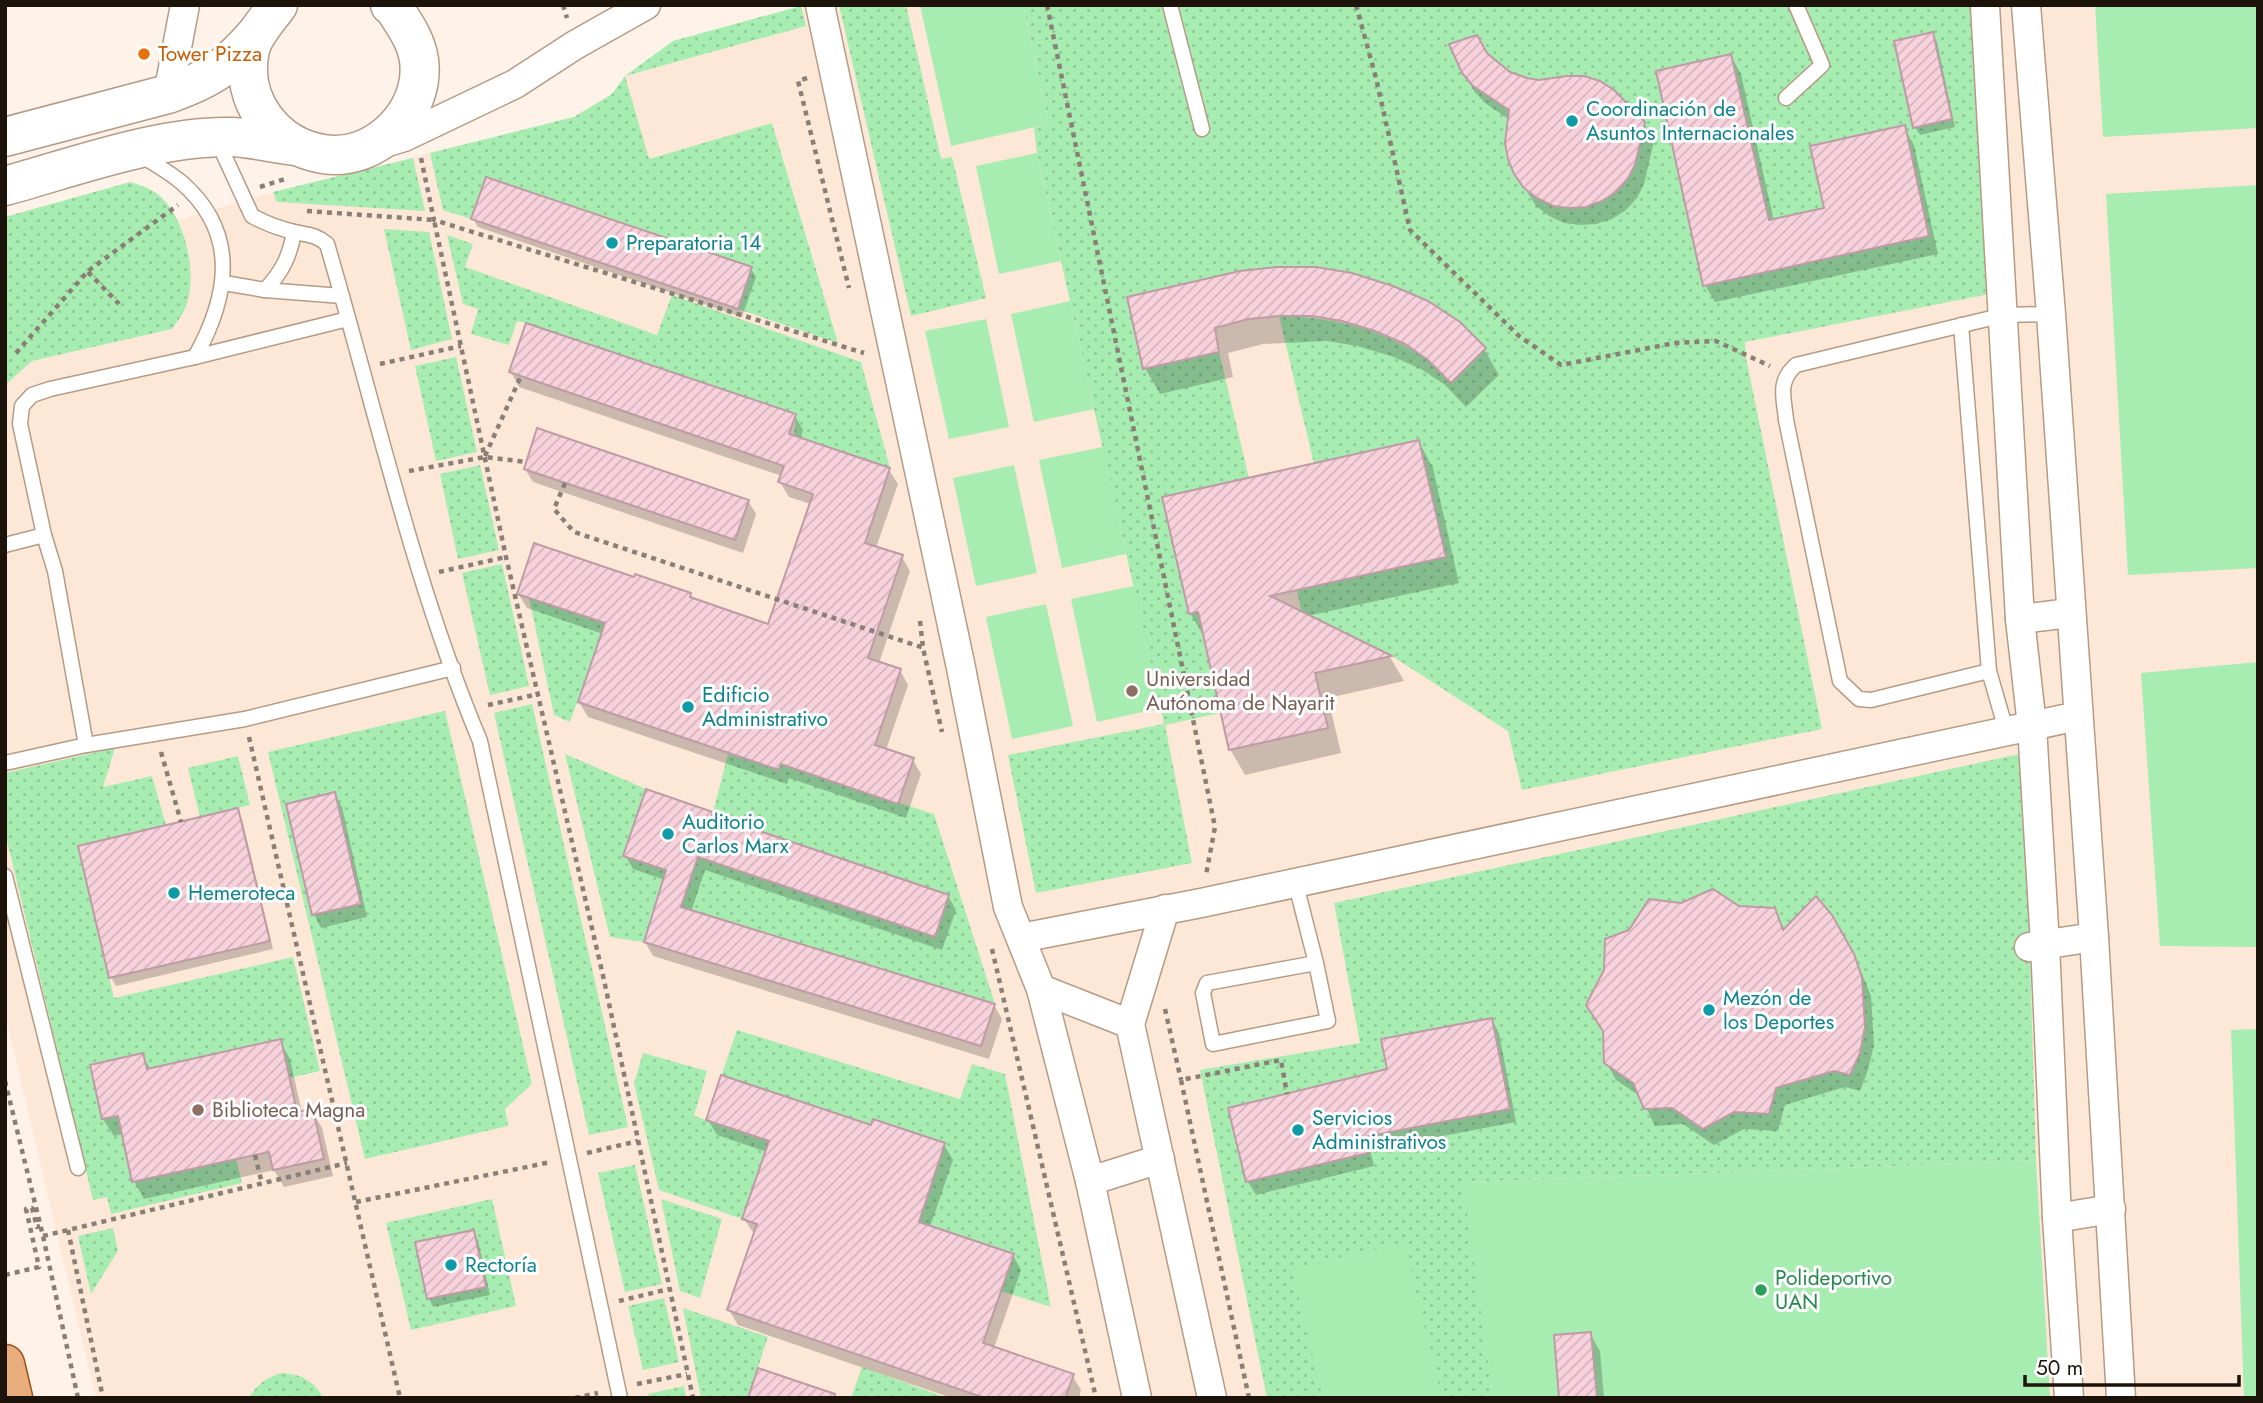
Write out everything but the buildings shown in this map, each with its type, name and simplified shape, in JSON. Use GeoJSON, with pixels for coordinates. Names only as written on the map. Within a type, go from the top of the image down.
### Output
{"type":"FeatureCollection","features":[{"type":"Feature","properties":{"kind":"main road"},"geometry":{"type":"LineString","coordinates":[[5,186],[134,151],[188,140],[233,137],[291,163],[325,155],[355,152],[378,143],[396,128],[410,109],[418,86],[420,62],[413,22],[390,5]]}},
{"type":"Feature","properties":{"kind":"main road"},"geometry":{"type":"LineString","coordinates":[[5,137],[194,85],[225,68],[270,17]]}},
{"type":"Feature","properties":{"kind":"main road"},"geometry":{"type":"LineString","coordinates":[[270,17],[250,47],[247,77],[255,105],[291,163]]}},
{"type":"Feature","properties":{"kind":"main road"},"geometry":{"type":"LineString","coordinates":[[5,1364],[13,1398]]}},
{"type":"Feature","properties":{"kind":"street"},"geometry":{"type":"LineString","coordinates":[[168,94],[185,5]]}},
{"type":"Feature","properties":{"kind":"street"},"geometry":{"type":"LineString","coordinates":[[355,152],[404,137],[515,84],[575,45],[646,5]]}},
{"type":"Feature","properties":{"kind":"street"},"geometry":{"type":"LineString","coordinates":[[820,5],[961,663],[1007,908],[1041,989],[1090,1181],[1137,1398]]}},
{"type":"Feature","properties":{"kind":"street"},"geometry":{"type":"LineString","coordinates":[[1985,5],[2020,619],[2019,728],[2069,1398]]}},
{"type":"Feature","properties":{"kind":"street"},"geometry":{"type":"LineString","coordinates":[[2026,5],[2052,314],[2070,613],[2094,937],[2121,1398]]}},
{"type":"Feature","properties":{"kind":"street"},"geometry":{"type":"LineString","coordinates":[[1994,132],[2035,136]]}},
{"type":"Feature","properties":{"kind":"street"},"geometry":{"type":"LineString","coordinates":[[2020,619],[2070,613]]}},
{"type":"Feature","properties":{"kind":"street"},"geometry":{"type":"LineString","coordinates":[[1021,938],[2078,716]]}},
{"type":"Feature","properties":{"kind":"street"},"geometry":{"type":"LineString","coordinates":[[1165,909],[1130,1024],[1212,1398]]}},
{"type":"Feature","properties":{"kind":"street"},"geometry":{"type":"LineString","coordinates":[[2037,945],[2094,937]]}},
{"type":"Feature","properties":{"kind":"street"},"geometry":{"type":"LineString","coordinates":[[1041,989],[1130,1024]]}},
{"type":"Feature","properties":{"kind":"street"},"geometry":{"type":"LineString","coordinates":[[1090,1181],[1160,1159]]}},
{"type":"Feature","properties":{"kind":"street"},"geometry":{"type":"LineString","coordinates":[[2057,1218],[2110,1209]]}},
{"type":"Feature","properties":{"kind":"lane"},"geometry":{"type":"LineString","coordinates":[[1170,5],[1202,129]]}},
{"type":"Feature","properties":{"kind":"lane"},"geometry":{"type":"LineString","coordinates":[[1786,98],[1822,65],[1796,5]]}},
{"type":"Feature","properties":{"kind":"lane"},"geometry":{"type":"LineString","coordinates":[[216,138],[252,216],[262,222],[318,236],[327,244],[422,576],[480,741],[620,1398]]}},
{"type":"Feature","properties":{"kind":"lane"},"geometry":{"type":"LineString","coordinates":[[134,151],[180,181],[201,202],[217,232],[224,283],[209,332],[195,358]]}},
{"type":"Feature","properties":{"kind":"lane"},"geometry":{"type":"LineString","coordinates":[[265,289],[285,265],[295,232]]}},
{"type":"Feature","properties":{"kind":"lane"},"geometry":{"type":"LineString","coordinates":[[224,283],[342,296]]}},
{"type":"Feature","properties":{"kind":"lane"},"geometry":{"type":"LineString","coordinates":[[1989,671],[1871,700],[1859,699],[1840,681],[1786,420],[1783,382],[1786,374],[1796,365],[2004,315],[2052,314]]}},
{"type":"Feature","properties":{"kind":"lane"},"geometry":{"type":"LineString","coordinates":[[86,745],[55,571],[44,535],[20,424],[22,406],[32,395],[195,358],[348,319]]}},
{"type":"Feature","properties":{"kind":"lane"},"geometry":{"type":"LineString","coordinates":[[1961,325],[1989,671],[2019,728]]}},
{"type":"Feature","properties":{"kind":"lane"},"geometry":{"type":"LineString","coordinates":[[5,545],[44,535]]}},
{"type":"Feature","properties":{"kind":"lane"},"geometry":{"type":"LineString","coordinates":[[5,763],[86,745],[245,719],[453,668]]}},
{"type":"Feature","properties":{"kind":"lane"},"geometry":{"type":"LineString","coordinates":[[5,876],[79,1168]]}},
{"type":"Feature","properties":{"kind":"lane"},"geometry":{"type":"LineString","coordinates":[[1295,881],[1316,963],[1328,1021],[1213,1044],[1203,993],[1207,983],[1316,963]]}},
{"type":"Feature","properties":{"kind":"path"},"geometry":{"type":"LineString","coordinates":[[563,5],[575,45]]}},
{"type":"Feature","properties":{"kind":"path"},"geometry":{"type":"LineString","coordinates":[[1047,5],[1215,827],[1201,902]]}},
{"type":"Feature","properties":{"kind":"path"},"geometry":{"type":"LineString","coordinates":[[1356,5],[1376,78],[1410,230],[1519,336],[1561,365],[1675,343],[1716,341],[1786,374]]}},
{"type":"Feature","properties":{"kind":"path"},"geometry":{"type":"LineString","coordinates":[[420,155],[693,1398]]}},
{"type":"Feature","properties":{"kind":"path"},"geometry":{"type":"LineString","coordinates":[[262,195],[260,187],[291,163]]}},
{"type":"Feature","properties":{"kind":"path"},"geometry":{"type":"LineString","coordinates":[[16,352],[88,271],[179,205]]}},
{"type":"Feature","properties":{"kind":"path"},"geometry":{"type":"LineString","coordinates":[[303,210],[434,219],[864,353]]}},
{"type":"Feature","properties":{"kind":"path"},"geometry":{"type":"LineString","coordinates":[[88,271],[119,304]]}},
{"type":"Feature","properties":{"kind":"path"},"geometry":{"type":"LineString","coordinates":[[362,368],[461,346]]}},
{"type":"Feature","properties":{"kind":"path"},"geometry":{"type":"LineString","coordinates":[[485,457],[521,376]]}},
{"type":"Feature","properties":{"kind":"path"},"geometry":{"type":"LineString","coordinates":[[392,475],[485,457],[526,462]]}},
{"type":"Feature","properties":{"kind":"path"},"geometry":{"type":"LineString","coordinates":[[565,483],[554,509],[574,532],[961,663]]}},
{"type":"Feature","properties":{"kind":"path"},"geometry":{"type":"LineString","coordinates":[[422,576],[506,556]]}},
{"type":"Feature","properties":{"kind":"path"},"geometry":{"type":"LineString","coordinates":[[467,709],[539,694]]}},
{"type":"Feature","properties":{"kind":"path"},"geometry":{"type":"LineString","coordinates":[[245,719],[400,1398]]}},
{"type":"Feature","properties":{"kind":"path"},"geometry":{"type":"LineString","coordinates":[[156,734],[181,822]]}},
{"type":"Feature","properties":{"kind":"path"},"geometry":{"type":"LineString","coordinates":[[1163,1001],[1249,1398]]}},
{"type":"Feature","properties":{"kind":"path"},"geometry":{"type":"LineString","coordinates":[[1181,1080],[1282,1059],[1287,1094]]}},
{"type":"Feature","properties":{"kind":"path"},"geometry":{"type":"LineString","coordinates":[[5,1081],[39,1227]]}},
{"type":"Feature","properties":{"kind":"path"},"geometry":{"type":"LineString","coordinates":[[356,1202],[638,1141]]}},
{"type":"Feature","properties":{"kind":"path"},"geometry":{"type":"LineString","coordinates":[[255,1155],[262,1184]]}},
{"type":"Feature","properties":{"kind":"path"},"geometry":{"type":"LineString","coordinates":[[43,1236],[348,1163]]}},
{"type":"Feature","properties":{"kind":"path"},"geometry":{"type":"LineString","coordinates":[[5,1275],[39,1267],[26,1209],[32,1208],[43,1236],[78,1398]]}},
{"type":"Feature","properties":{"kind":"path"},"geometry":{"type":"LineString","coordinates":[[68,1230],[103,1398]]}},
{"type":"Feature","properties":{"kind":"path"},"geometry":{"type":"LineString","coordinates":[[600,1305],[669,1289]]}},
{"type":"Feature","properties":{"kind":"shaded area","name":"Universidad Autónoma de Nayarit"},"geometry":{"type":"Polygon","coordinates":[[[804,5],[2258,5],[2258,1398],[96,1398],[5,1015],[5,367],[172,329],[189,253],[179,220],[262,195],[574,117],[612,94],[625,76],[673,41],[804,5]]]}},
{"type":"Feature","properties":{"kind":"green space"},"geometry":{"type":"Polygon","coordinates":[[[839,5],[906,5],[941,159],[952,157],[986,298],[911,316],[839,5]]]}},
{"type":"Feature","properties":{"kind":"green space"},"geometry":{"type":"Polygon","coordinates":[[[920,5],[1023,5],[1049,124],[951,146],[920,5]]]}},
{"type":"Feature","properties":{"kind":"green space"},"geometry":{"type":"Polygon","coordinates":[[[1023,5],[1983,5],[2000,292],[1745,342],[1746,358],[1822,729],[1522,790],[1508,731],[1392,656],[1314,618],[1303,620],[1297,590],[1446,557],[1419,440],[1314,464],[1279,316],[1319,319],[1357,327],[1393,340],[1428,360],[1428,301],[1352,273],[1240,271],[1127,298],[1144,369],[1219,352],[1249,478],[1162,497],[1189,613],[1198,612],[1220,713],[1165,725],[1192,863],[1036,893],[1008,755],[1164,724],[1037,153],[1034,128],[1049,124],[1023,5]]]}},
{"type":"Feature","properties":{"kind":"green space"},"geometry":{"type":"Polygon","coordinates":[[[2095,5],[2258,5],[2258,128],[2103,137],[2095,5]]]}},
{"type":"Feature","properties":{"kind":"green space"},"geometry":{"type":"Polygon","coordinates":[[[801,6],[806,26],[625,76],[673,41],[801,6]]]}},
{"type":"Feature","properties":{"kind":"green space"},"geometry":{"type":"Polygon","coordinates":[[[625,76],[649,159],[772,123],[838,343],[738,309],[752,267],[486,177],[471,219],[443,210],[430,153],[574,117],[612,94],[625,76]]]}},
{"type":"Feature","properties":{"kind":"green space"},"geometry":{"type":"Polygon","coordinates":[[[1037,153],[1061,261],[999,274],[976,166],[1037,153]]]}},
{"type":"Feature","properties":{"kind":"green space"},"geometry":{"type":"Polygon","coordinates":[[[413,158],[425,211],[277,202],[273,192],[413,158]]]}},
{"type":"Feature","properties":{"kind":"green space"},"geometry":{"type":"Polygon","coordinates":[[[130,182],[152,190],[163,199],[179,222],[190,268],[188,298],[181,316],[172,329],[32,361],[5,385],[5,217],[130,182]]]}},
{"type":"Feature","properties":{"kind":"green space"},"geometry":{"type":"Polygon","coordinates":[[[2258,185],[2258,568],[2128,575],[2106,194],[2258,185]]]}},
{"type":"Feature","properties":{"kind":"green space"},"geometry":{"type":"Polygon","coordinates":[[[384,229],[429,232],[452,339],[411,350],[384,229]]]}},
{"type":"Feature","properties":{"kind":"green space"},"geometry":{"type":"Polygon","coordinates":[[[447,235],[473,244],[465,267],[657,335],[672,295],[861,362],[890,468],[794,436],[796,414],[526,323],[517,321],[509,345],[471,334],[478,309],[463,304],[447,235]]]}},
{"type":"Feature","properties":{"kind":"green space"},"geometry":{"type":"Polygon","coordinates":[[[1070,301],[1094,409],[1034,422],[1011,314],[1070,301]]]}},
{"type":"Feature","properties":{"kind":"green space"},"geometry":{"type":"Polygon","coordinates":[[[986,319],[1009,427],[949,439],[925,331],[986,319]]]}},
{"type":"Feature","properties":{"kind":"green space"},"geometry":{"type":"Polygon","coordinates":[[[456,357],[477,452],[436,461],[415,366],[456,357]]]}},
{"type":"Feature","properties":{"kind":"green space"},"geometry":{"type":"Polygon","coordinates":[[[1103,447],[1126,554],[1062,568],[1039,460],[1103,447]]]}},
{"type":"Feature","properties":{"kind":"green space"},"geometry":{"type":"Polygon","coordinates":[[[480,465],[499,550],[458,559],[440,474],[480,465]]]}},
{"type":"Feature","properties":{"kind":"green space"},"geometry":{"type":"Polygon","coordinates":[[[1014,465],[1037,573],[976,586],[953,478],[1014,465]]]}},
{"type":"Feature","properties":{"kind":"green space"},"geometry":{"type":"Polygon","coordinates":[[[502,564],[529,686],[490,695],[462,573],[502,564]]]}},
{"type":"Feature","properties":{"kind":"green space"},"geometry":{"type":"Polygon","coordinates":[[[1134,586],[1161,708],[1097,722],[1071,599],[1134,586]]]}},
{"type":"Feature","properties":{"kind":"green space"},"geometry":{"type":"Polygon","coordinates":[[[529,598],[609,625],[698,678],[598,644],[570,722],[554,715],[529,598]]]}},
{"type":"Feature","properties":{"kind":"green space"},"geometry":{"type":"Polygon","coordinates":[[[1046,604],[1073,726],[1012,739],[986,617],[1046,604]]]}},
{"type":"Feature","properties":{"kind":"green space"},"geometry":{"type":"Polygon","coordinates":[[[2258,662],[2258,947],[2160,946],[2141,673],[2258,662]]]}},
{"type":"Feature","properties":{"kind":"green space"},"geometry":{"type":"Polygon","coordinates":[[[532,704],[628,1127],[589,1135],[494,713],[532,704]]]}},
{"type":"Feature","properties":{"kind":"green space"},"geometry":{"type":"Polygon","coordinates":[[[445,711],[532,1084],[505,1109],[508,1126],[365,1159],[268,752],[445,711]]]}},
{"type":"Feature","properties":{"kind":"green space"},"geometry":{"type":"Polygon","coordinates":[[[115,748],[103,787],[152,776],[166,825],[78,846],[114,998],[293,957],[320,1071],[289,1078],[147,1069],[143,1053],[90,1065],[102,1119],[118,1116],[132,1182],[236,1159],[242,1183],[111,1214],[107,1197],[93,1200],[5,832],[5,773],[115,748]]]}},
{"type":"Feature","properties":{"kind":"green space"},"geometry":{"type":"Polygon","coordinates":[[[2024,753],[2036,1161],[1464,1182],[1493,1398],[1267,1398],[1200,1070],[1360,1043],[1334,903],[2024,753]]]}},
{"type":"Feature","properties":{"kind":"green space"},"geometry":{"type":"Polygon","coordinates":[[[565,754],[646,789],[623,855],[690,879],[713,812],[728,754],[778,770],[781,765],[934,814],[995,1004],[657,900],[644,942],[610,937],[565,754]]]}},
{"type":"Feature","properties":{"kind":"green space"},"geometry":{"type":"Polygon","coordinates":[[[238,756],[250,805],[200,817],[188,768],[238,756]]]}},
{"type":"Feature","properties":{"kind":"green space"},"geometry":{"type":"Polygon","coordinates":[[[2258,1029],[2258,1398],[2244,1398],[2231,1030],[2258,1029]]]}},
{"type":"Feature","properties":{"kind":"green space"},"geometry":{"type":"Polygon","coordinates":[[[737,1030],[960,1099],[972,1064],[1005,1074],[1051,1307],[1001,1291],[1013,1253],[940,1229],[927,1231],[758,1174],[742,1219],[659,1190],[634,1083],[643,1053],[707,1071],[694,1116],[706,1120],[737,1030]]]}},
{"type":"Feature","properties":{"kind":"green space","name":"Polideportivo UAN"},"geometry":{"type":"Polygon","coordinates":[[[2036,1161],[2050,1398],[1493,1398],[1463,1182],[2036,1161]]]}},
{"type":"Feature","properties":{"kind":"green space"},"geometry":{"type":"Polygon","coordinates":[[[635,1165],[662,1284],[625,1292],[598,1173],[635,1165]]]}},
{"type":"Feature","properties":{"kind":"green space"},"geometry":{"type":"Polygon","coordinates":[[[492,1199],[516,1306],[411,1330],[386,1223],[492,1199]]]}},
{"type":"Feature","properties":{"kind":"green space"},"geometry":{"type":"Polygon","coordinates":[[[661,1199],[722,1219],[700,1298],[680,1291],[661,1199]]]}},
{"type":"Feature","properties":{"kind":"green space"},"geometry":{"type":"Polygon","coordinates":[[[113,1228],[118,1251],[91,1294],[78,1236],[113,1228]]]}},
{"type":"Feature","properties":{"kind":"green space"},"geometry":{"type":"Polygon","coordinates":[[[1404,1242],[1442,1398],[1323,1398],[1292,1269],[1404,1242]]]}},
{"type":"Feature","properties":{"kind":"green space"},"geometry":{"type":"Polygon","coordinates":[[[664,1298],[679,1362],[643,1370],[628,1306],[664,1298]]]}},
{"type":"Feature","properties":{"kind":"green space"},"geometry":{"type":"Polygon","coordinates":[[[683,1308],[768,1337],[748,1398],[701,1398],[683,1308]]]}},
{"type":"Feature","properties":{"kind":"green space"},"geometry":{"type":"Polygon","coordinates":[[[862,1367],[947,1398],[851,1398],[862,1367]]]}},
{"type":"Feature","properties":{"kind":"green space"},"geometry":{"type":"Polygon","coordinates":[[[281,1373],[306,1379],[323,1398],[249,1398],[262,1382],[281,1373]]]}},
{"type":"Feature","properties":{"kind":"green space"},"geometry":{"type":"Polygon","coordinates":[[[684,1386],[686,1398],[649,1398],[648,1394],[684,1386]]]}},
{"type":"Feature","properties":{"kind":"place","name":"Tower Pizza"},"geometry":{"type":"Point","coordinates":[144,54]}},
{"type":"Feature","properties":{"kind":"place","name":"Coordinación de Asuntos Internacionales"},"geometry":{"type":"Point","coordinates":[1572,121]}},
{"type":"Feature","properties":{"kind":"place","name":"Preparatoria 14"},"geometry":{"type":"Point","coordinates":[612,243]}},
{"type":"Feature","properties":{"kind":"place","name":"Universidad Autónoma de Nayarit"},"geometry":{"type":"Point","coordinates":[1132,691]}},
{"type":"Feature","properties":{"kind":"place","name":"Edificio Administrativo"},"geometry":{"type":"Point","coordinates":[688,707]}},
{"type":"Feature","properties":{"kind":"place","name":"Auditorio Carlos Marx"},"geometry":{"type":"Point","coordinates":[668,834]}},
{"type":"Feature","properties":{"kind":"place","name":"Hemeroteca"},"geometry":{"type":"Point","coordinates":[174,893]}},
{"type":"Feature","properties":{"kind":"place","name":"Mezón de los Deportes"},"geometry":{"type":"Point","coordinates":[1709,1010]}},
{"type":"Feature","properties":{"kind":"place","name":"Biblioteca Magna"},"geometry":{"type":"Point","coordinates":[198,1110]}},
{"type":"Feature","properties":{"kind":"place","name":"Servicios Administrativos"},"geometry":{"type":"Point","coordinates":[1298,1130]}},
{"type":"Feature","properties":{"kind":"place","name":"Rectoría"},"geometry":{"type":"Point","coordinates":[451,1265]}},
{"type":"Feature","properties":{"kind":"place","name":"Polideportivo UAN"},"geometry":{"type":"Point","coordinates":[1761,1290]}}]}
